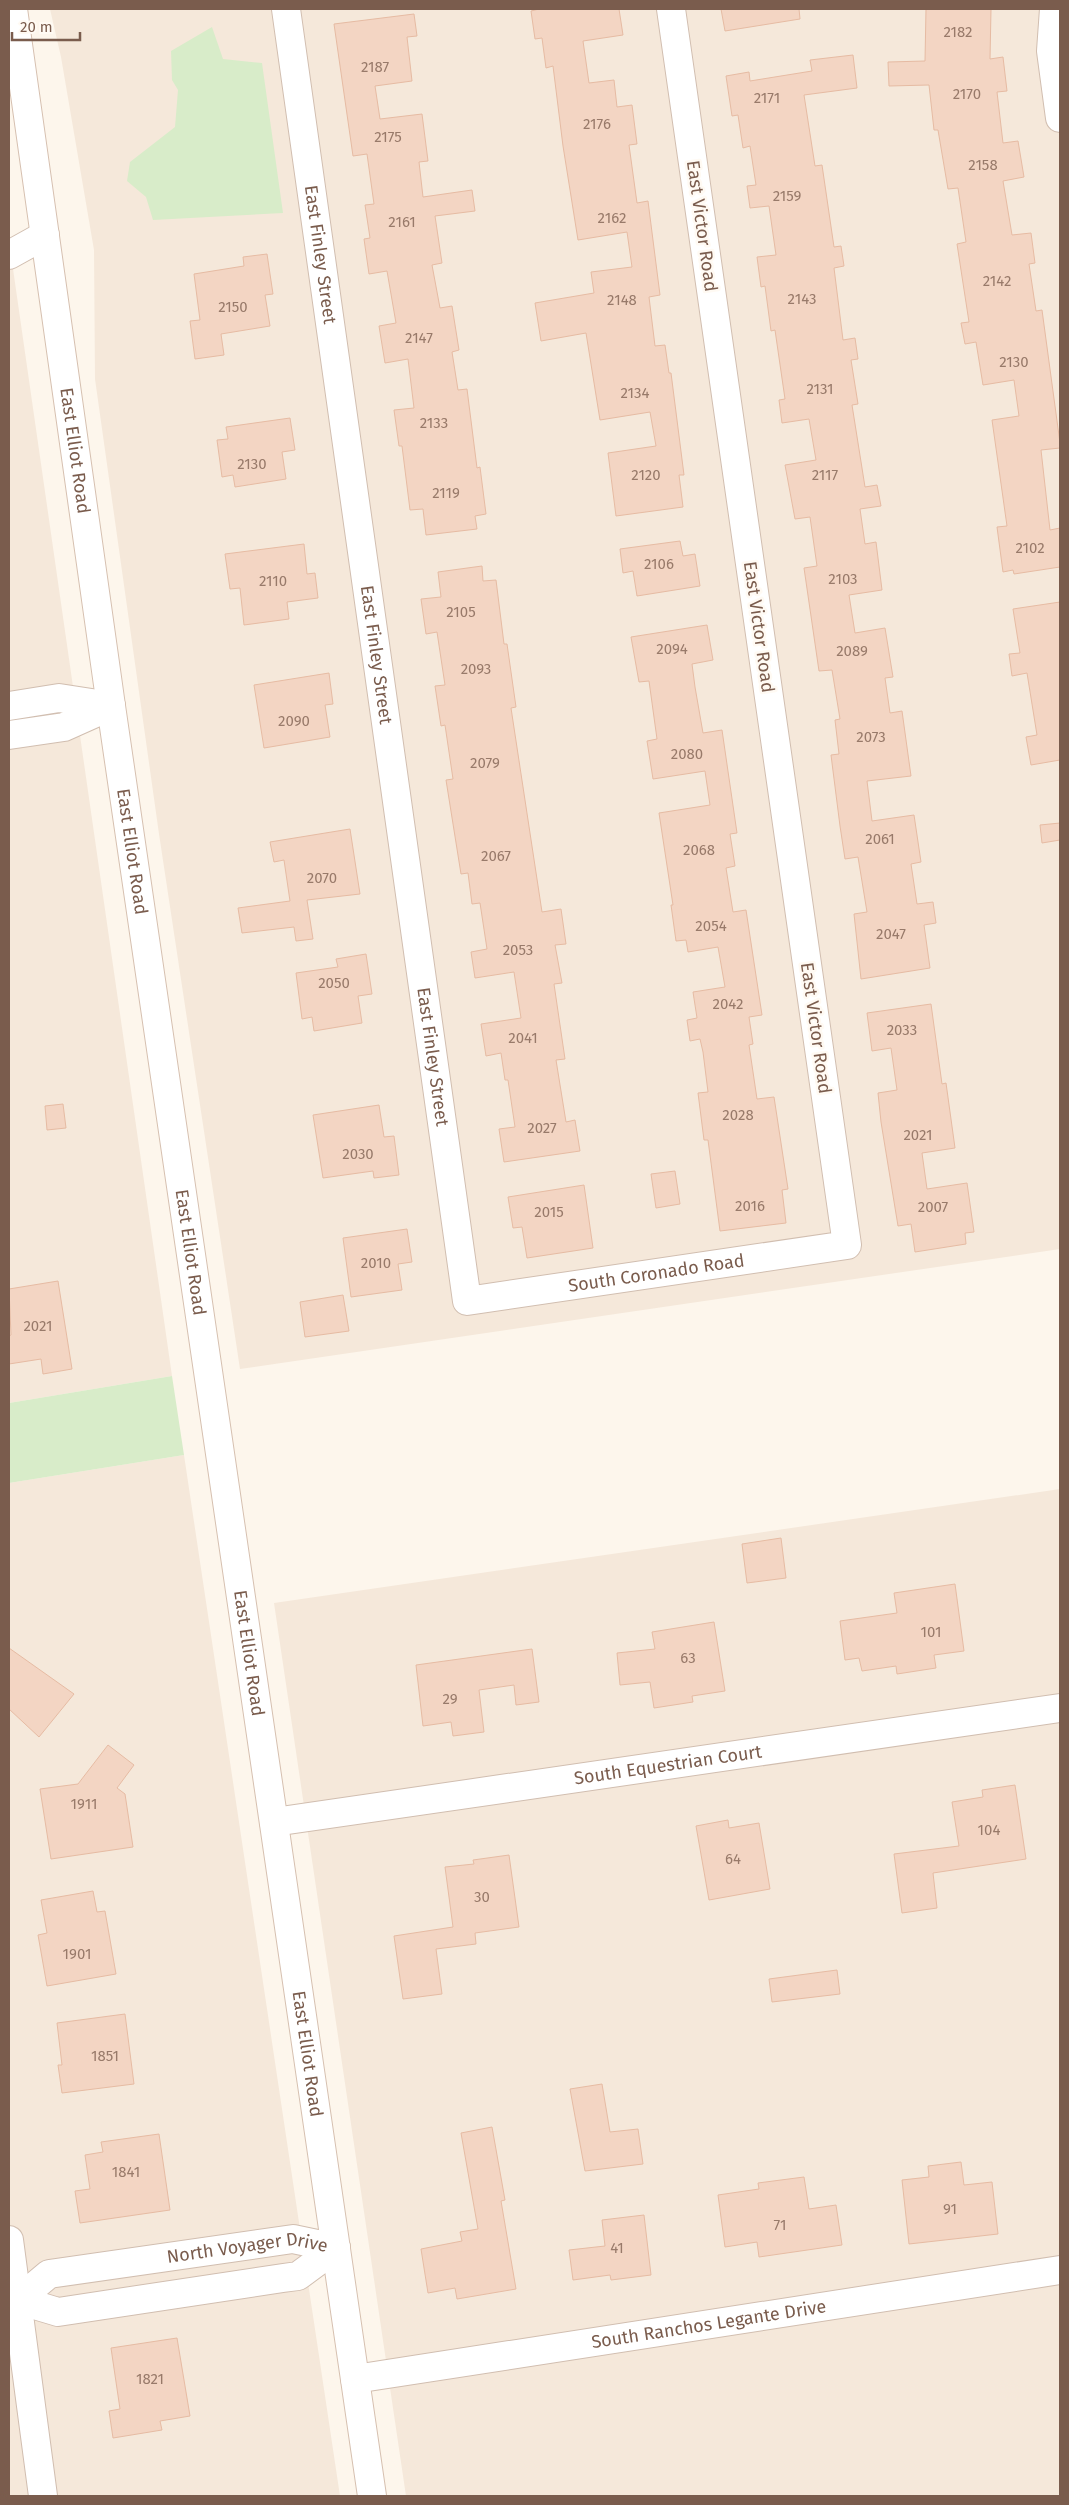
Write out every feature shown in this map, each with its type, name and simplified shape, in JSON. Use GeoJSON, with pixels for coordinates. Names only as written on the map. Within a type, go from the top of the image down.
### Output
{"type":"FeatureCollection","features":[{"type":"Feature","properties":{"kind":"street","name":"East Elliot Road"},"geometry":{"type":"LineString","coordinates":[[13,9],[111,706],[372,2496]]}},
{"type":"Feature","properties":{"kind":"street","name":"East Finley Street"},"geometry":{"type":"LineString","coordinates":[[286,9],[467,1301]]}},
{"type":"Feature","properties":{"kind":"street","name":"East Victor Road"},"geometry":{"type":"LineString","coordinates":[[671,9],[847,1245]]}},
{"type":"Feature","properties":{"kind":"street"},"geometry":{"type":"LineString","coordinates":[[1054,9],[1051,51],[1060,118]]}},
{"type":"Feature","properties":{"kind":"street"},"geometry":{"type":"LineString","coordinates":[[9,232],[45,235]]}},
{"type":"Feature","properties":{"kind":"street"},"geometry":{"type":"LineString","coordinates":[[9,255],[45,235]]}},
{"type":"Feature","properties":{"kind":"street"},"geometry":{"type":"LineString","coordinates":[[9,706],[59,698],[111,706]]}},
{"type":"Feature","properties":{"kind":"street"},"geometry":{"type":"LineString","coordinates":[[9,735],[64,726],[111,706]]}},
{"type":"Feature","properties":{"kind":"street","name":"South Coronado Road"},"geometry":{"type":"LineString","coordinates":[[467,1301],[847,1245]]}},
{"type":"Feature","properties":{"kind":"street","name":"South Equestrian Court"},"geometry":{"type":"LineString","coordinates":[[274,1822],[1060,1708]]}},
{"type":"Feature","properties":{"kind":"street","name":"North Voyager Drive"},"geometry":{"type":"LineString","coordinates":[[13,2300],[49,2274],[294,2239],[336,2248]]}},
{"type":"Feature","properties":{"kind":"street"},"geometry":{"type":"LineString","coordinates":[[9,2240],[13,2300],[44,2496]]}},
{"type":"Feature","properties":{"kind":"street","name":"North Voyager Drive"},"geometry":{"type":"LineString","coordinates":[[13,2300],[58,2312],[298,2276],[336,2248]]}},
{"type":"Feature","properties":{"kind":"street","name":"South Ranchos Legante Drive"},"geometry":{"type":"LineString","coordinates":[[355,2379],[1060,2270]]}},
{"type":"Feature","properties":{"kind":"shaded area"},"geometry":{"type":"Polygon","coordinates":[[[50,9],[1060,9],[1060,1249],[240,1369],[159,834],[95,379],[94,250],[61,57],[50,9]]]}},
{"type":"Feature","properties":{"kind":"shaded area"},"geometry":{"type":"Polygon","coordinates":[[[9,241],[172,1376],[9,1403],[9,241]]]}},
{"type":"Feature","properties":{"kind":"shaded area"},"geometry":{"type":"Polygon","coordinates":[[[184,1455],[340,2496],[9,2496],[9,1483],[184,1455]]]}},
{"type":"Feature","properties":{"kind":"shaded area"},"geometry":{"type":"Polygon","coordinates":[[[1060,1489],[1060,2496],[406,2496],[274,1603],[1060,1489]]]}},
{"type":"Feature","properties":{"kind":"green space"},"geometry":{"type":"Polygon","coordinates":[[[212,27],[223,59],[262,63],[283,213],[153,220],[146,197],[127,181],[130,162],[175,127],[178,90],[172,80],[171,51],[212,27]]]}},
{"type":"Feature","properties":{"kind":"green space"},"geometry":{"type":"Polygon","coordinates":[[[172,1376],[184,1455],[9,1483],[9,1403],[172,1376]]]}},
{"type":"Feature","properties":{"kind":"building"},"geometry":{"type":"Polygon","coordinates":[[[539,9],[619,9],[623,35],[583,41],[589,83],[614,80],[617,107],[632,105],[637,144],[629,145],[637,203],[648,201],[660,295],[649,297],[655,346],[665,345],[669,373],[671,373],[684,475],[679,475],[683,507],[616,516],[608,453],[656,446],[650,412],[600,420],[586,333],[541,341],[535,303],[594,293],[591,272],[632,267],[627,232],[578,240],[553,66],[546,68],[542,38],[535,39],[531,11],[539,9]]]}},
{"type":"Feature","properties":{"kind":"building"},"geometry":{"type":"Polygon","coordinates":[[[721,9],[799,9],[800,19],[725,31],[721,9]]]}},
{"type":"Feature","properties":{"kind":"building"},"geometry":{"type":"Polygon","coordinates":[[[926,9],[991,9],[990,59],[1003,57],[1007,91],[997,92],[1003,143],[1018,141],[1024,177],[1003,181],[1012,235],[1031,233],[1035,263],[1029,264],[1036,311],[1042,310],[1060,443],[1060,448],[1041,450],[1050,530],[1060,528],[1060,567],[1014,574],[1013,570],[1003,572],[997,527],[1007,526],[992,420],[1019,416],[1014,380],[983,385],[976,342],[965,344],[961,323],[969,322],[957,244],[966,242],[958,188],[948,189],[938,130],[934,130],[929,85],[889,86],[888,62],[925,61],[926,9]]]}},
{"type":"Feature","properties":{"kind":"building"},"geometry":{"type":"Polygon","coordinates":[[[414,14],[417,36],[407,37],[412,81],[375,86],[380,119],[422,114],[428,161],[419,162],[423,197],[472,190],[475,211],[435,216],[442,263],[432,265],[440,308],[452,306],[459,350],[452,352],[458,390],[467,389],[477,468],[480,467],[486,514],[475,516],[477,529],[426,535],[423,509],[410,510],[402,446],[399,446],[394,410],[414,408],[408,359],[385,363],[379,326],[396,323],[387,271],[369,274],[364,239],[370,238],[365,205],[374,204],[367,154],[353,156],[334,24],[414,14]]]}},
{"type":"Feature","properties":{"kind":"building"},"geometry":{"type":"Polygon","coordinates":[[[853,55],[857,88],[804,95],[815,166],[822,165],[834,247],[841,246],[844,266],[834,268],[843,340],[855,338],[858,359],[851,360],[858,404],[852,405],[865,487],[877,485],[881,506],[860,509],[865,544],[876,542],[882,590],[849,595],[855,633],[885,628],[893,677],[885,678],[890,713],[902,711],[911,776],[867,781],[872,821],[914,815],[921,862],[911,864],[917,904],[933,902],[936,923],[924,925],[930,968],[861,979],[854,914],[867,912],[858,857],[845,859],[831,755],[839,754],[835,720],[840,719],[832,670],[819,671],[804,568],[817,566],[810,517],[795,519],[785,465],[816,460],[809,419],[782,423],[779,400],[785,399],[775,330],[771,331],[765,286],[761,287],[757,257],[776,255],[769,206],[750,208],[747,186],[756,185],[750,146],[743,148],[738,115],[732,116],[726,76],[749,72],[750,81],[812,71],[810,60],[853,55]]]}},
{"type":"Feature","properties":{"kind":"building"},"geometry":{"type":"Polygon","coordinates":[[[267,254],[273,294],[265,295],[270,326],[221,334],[224,355],[195,359],[190,321],[200,320],[194,274],[244,266],[243,257],[267,254]]]}},
{"type":"Feature","properties":{"kind":"building"},"geometry":{"type":"Polygon","coordinates":[[[290,418],[295,450],[282,452],[286,479],[235,487],[233,475],[222,477],[217,440],[228,439],[226,427],[290,418]]]}},
{"type":"Feature","properties":{"kind":"building"},"geometry":{"type":"Polygon","coordinates":[[[680,541],[683,556],[695,554],[700,586],[637,596],[633,571],[623,573],[620,549],[680,541]]]}},
{"type":"Feature","properties":{"kind":"building"},"geometry":{"type":"Polygon","coordinates":[[[304,544],[307,574],[315,573],[318,598],[287,602],[289,619],[244,625],[240,588],[230,589],[225,554],[304,544]]]}},
{"type":"Feature","properties":{"kind":"building"},"geometry":{"type":"Polygon","coordinates":[[[482,566],[483,581],[496,580],[504,644],[507,644],[516,707],[511,708],[542,912],[561,909],[566,944],[555,945],[562,983],[554,984],[565,1059],[556,1060],[566,1122],[575,1120],[580,1151],[504,1162],[499,1129],[515,1127],[508,1080],[505,1080],[501,1053],[486,1056],[481,1024],[521,1018],[514,972],[475,978],[471,952],[487,949],[480,903],[472,904],[468,873],[461,874],[446,780],[453,779],[445,725],[441,726],[435,686],[445,685],[437,632],[426,634],[421,599],[441,597],[438,572],[482,566]]]}},
{"type":"Feature","properties":{"kind":"building"},"geometry":{"type":"Polygon","coordinates":[[[1060,602],[1060,760],[1031,765],[1026,737],[1037,735],[1027,673],[1012,676],[1009,654],[1020,653],[1013,609],[1060,602]]]}},
{"type":"Feature","properties":{"kind":"building"},"geometry":{"type":"Polygon","coordinates":[[[707,625],[713,660],[692,664],[695,687],[703,733],[722,730],[737,833],[730,834],[735,866],[726,868],[733,912],[746,910],[762,1015],[749,1017],[753,1044],[749,1045],[757,1099],[774,1097],[788,1189],[782,1190],[786,1223],[720,1231],[708,1140],[704,1140],[698,1093],[708,1092],[703,1052],[700,1039],[690,1041],[687,1020],[697,1018],[693,992],[725,987],[718,947],[688,952],[686,940],[676,941],[671,905],[673,905],[659,813],[710,805],[705,771],[653,779],[647,741],[657,739],[649,681],[639,682],[631,637],[707,625]]]}},
{"type":"Feature","properties":{"kind":"building"},"geometry":{"type":"Polygon","coordinates":[[[329,673],[333,704],[325,705],[330,737],[264,748],[254,685],[329,673]]]}},
{"type":"Feature","properties":{"kind":"building"},"geometry":{"type":"Polygon","coordinates":[[[1060,823],[1060,840],[1042,843],[1040,825],[1060,823]]]}},
{"type":"Feature","properties":{"kind":"building"},"geometry":{"type":"Polygon","coordinates":[[[350,829],[360,894],[307,900],[313,939],[296,941],[294,927],[242,933],[238,908],[290,901],[284,860],[274,862],[270,842],[350,829]]]}},
{"type":"Feature","properties":{"kind":"building"},"geometry":{"type":"Polygon","coordinates":[[[366,954],[372,994],[358,996],[362,1023],[314,1031],[312,1017],[302,1019],[296,973],[338,967],[336,959],[366,954]]]}},
{"type":"Feature","properties":{"kind":"building"},"geometry":{"type":"Polygon","coordinates":[[[931,1004],[942,1084],[946,1083],[955,1148],[922,1153],[927,1189],[967,1183],[974,1232],[965,1233],[966,1244],[915,1252],[911,1224],[898,1226],[881,1122],[878,1093],[897,1090],[891,1048],[872,1051],[867,1013],[931,1004]]]}},
{"type":"Feature","properties":{"kind":"building"},"geometry":{"type":"Polygon","coordinates":[[[63,1104],[66,1128],[47,1130],[45,1106],[63,1104]]]}},
{"type":"Feature","properties":{"kind":"building"},"geometry":{"type":"Polygon","coordinates":[[[379,1105],[384,1137],[394,1136],[399,1175],[374,1178],[373,1171],[323,1178],[313,1115],[379,1105]]]}},
{"type":"Feature","properties":{"kind":"building"},"geometry":{"type":"Polygon","coordinates":[[[675,1171],[680,1204],[656,1208],[651,1174],[675,1171]]]}},
{"type":"Feature","properties":{"kind":"building"},"geometry":{"type":"Polygon","coordinates":[[[584,1185],[593,1248],[527,1258],[522,1227],[513,1228],[508,1197],[584,1185]]]}},
{"type":"Feature","properties":{"kind":"building"},"geometry":{"type":"Polygon","coordinates":[[[407,1229],[412,1262],[398,1264],[402,1290],[351,1297],[343,1238],[407,1229]]]}},
{"type":"Feature","properties":{"kind":"building"},"geometry":{"type":"Polygon","coordinates":[[[58,1281],[72,1369],[43,1374],[41,1359],[9,1364],[9,1336],[11,1335],[9,1289],[58,1281]]]}},
{"type":"Feature","properties":{"kind":"building"},"geometry":{"type":"Polygon","coordinates":[[[343,1295],[349,1331],[305,1337],[300,1302],[343,1295]]]}},
{"type":"Feature","properties":{"kind":"building"},"geometry":{"type":"Polygon","coordinates":[[[781,1538],[786,1578],[747,1583],[742,1544],[781,1538]]]}},
{"type":"Feature","properties":{"kind":"building"},"geometry":{"type":"Polygon","coordinates":[[[955,1584],[964,1651],[934,1655],[936,1668],[897,1674],[896,1666],[862,1671],[859,1658],[845,1660],[840,1621],[897,1613],[894,1593],[955,1584]]]}},
{"type":"Feature","properties":{"kind":"building"},"geometry":{"type":"Polygon","coordinates":[[[714,1622],[725,1691],[692,1696],[693,1702],[654,1708],[650,1682],[620,1685],[617,1653],[655,1649],[652,1632],[714,1622]]]}},
{"type":"Feature","properties":{"kind":"building"},"geometry":{"type":"Polygon","coordinates":[[[9,1648],[74,1694],[39,1737],[9,1709],[9,1648]]]}},
{"type":"Feature","properties":{"kind":"building"},"geometry":{"type":"Polygon","coordinates":[[[532,1649],[539,1702],[516,1705],[514,1685],[479,1690],[484,1732],[453,1736],[451,1722],[423,1726],[416,1665],[532,1649]]]}},
{"type":"Feature","properties":{"kind":"building"},"geometry":{"type":"Polygon","coordinates":[[[108,1745],[134,1765],[117,1788],[125,1794],[133,1847],[51,1859],[40,1789],[78,1784],[108,1745]]]}},
{"type":"Feature","properties":{"kind":"building"},"geometry":{"type":"Polygon","coordinates":[[[1015,1785],[1026,1859],[933,1873],[937,1908],[902,1913],[894,1854],[959,1846],[952,1802],[983,1797],[982,1790],[1015,1785]]]}},
{"type":"Feature","properties":{"kind":"building"},"geometry":{"type":"Polygon","coordinates":[[[728,1820],[729,1828],[759,1823],[770,1889],[709,1900],[696,1826],[728,1820]]]}},
{"type":"Feature","properties":{"kind":"building"},"geometry":{"type":"Polygon","coordinates":[[[509,1855],[519,1927],[475,1933],[476,1944],[436,1949],[442,1994],[403,1999],[394,1936],[453,1927],[445,1867],[474,1864],[473,1860],[509,1855]]]}},
{"type":"Feature","properties":{"kind":"building"},"geometry":{"type":"Polygon","coordinates":[[[93,1891],[97,1912],[105,1911],[116,1974],[47,1986],[38,1935],[47,1933],[41,1900],[93,1891]]]}},
{"type":"Feature","properties":{"kind":"building"},"geometry":{"type":"Polygon","coordinates":[[[837,1970],[840,1994],[772,2002],[769,1979],[837,1970]]]}},
{"type":"Feature","properties":{"kind":"building"},"geometry":{"type":"Polygon","coordinates":[[[125,2014],[134,2084],[62,2093],[58,2065],[62,2065],[57,2023],[125,2014]]]}},
{"type":"Feature","properties":{"kind":"building"},"geometry":{"type":"Polygon","coordinates":[[[602,2084],[610,2132],[638,2129],[643,2164],[585,2171],[570,2089],[602,2084]]]}},
{"type":"Feature","properties":{"kind":"building"},"geometry":{"type":"Polygon","coordinates":[[[492,2127],[505,2200],[501,2201],[516,2289],[457,2299],[455,2288],[428,2293],[421,2249],[462,2241],[460,2232],[478,2229],[461,2133],[492,2127]]]}},
{"type":"Feature","properties":{"kind":"building"},"geometry":{"type":"Polygon","coordinates":[[[159,2134],[170,2210],[80,2223],[75,2191],[90,2189],[85,2155],[103,2152],[101,2142],[159,2134]]]}},
{"type":"Feature","properties":{"kind":"building"},"geometry":{"type":"Polygon","coordinates":[[[961,2162],[964,2185],[992,2182],[998,2234],[909,2244],[902,2180],[929,2177],[928,2166],[961,2162]]]}},
{"type":"Feature","properties":{"kind":"building"},"geometry":{"type":"Polygon","coordinates":[[[804,2177],[809,2209],[836,2205],[842,2245],[759,2257],[757,2242],[725,2247],[718,2195],[759,2189],[758,2183],[804,2177]]]}},
{"type":"Feature","properties":{"kind":"building"},"geometry":{"type":"Polygon","coordinates":[[[644,2215],[651,2275],[611,2280],[610,2275],[573,2280],[569,2250],[605,2246],[602,2220],[644,2215]]]}},
{"type":"Feature","properties":{"kind":"building"},"geometry":{"type":"Polygon","coordinates":[[[177,2338],[190,2416],[160,2421],[162,2430],[113,2438],[109,2411],[120,2409],[111,2348],[177,2338]]]}}]}
